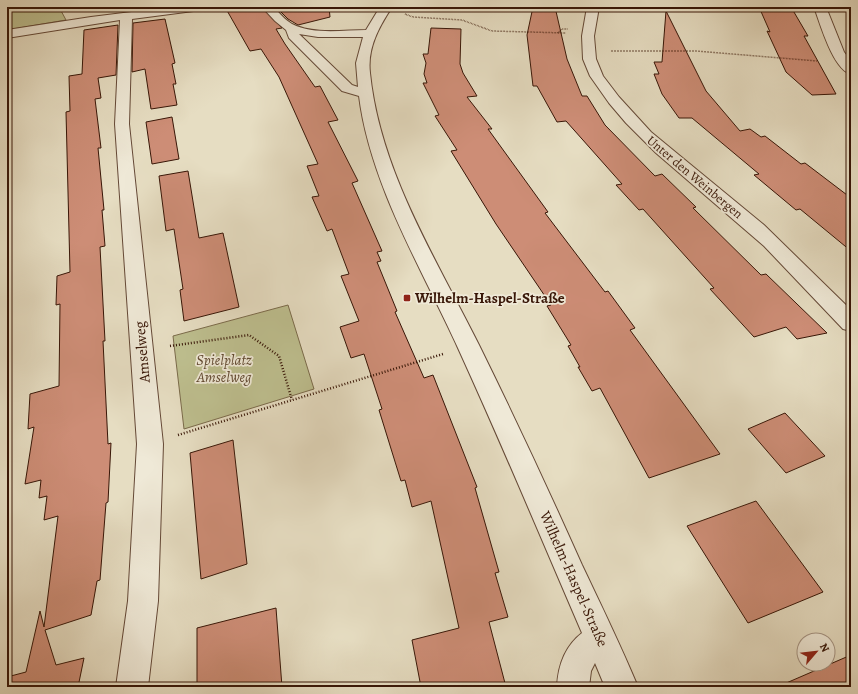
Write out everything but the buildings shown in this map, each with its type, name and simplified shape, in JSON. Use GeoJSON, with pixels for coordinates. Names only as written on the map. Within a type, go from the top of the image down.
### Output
{"type":"FeatureCollection","features":[{"type":"Feature","properties":{"kind":"street"},"geometry":{"type":"LineString","coordinates":[[7,34],[183,8],[201,7]]}},
{"type":"Feature","properties":{"kind":"street"},"geometry":{"type":"LineString","coordinates":[[268,7],[284,24],[292,28],[307,31],[370,34]]}},
{"type":"Feature","properties":{"kind":"street","name":"Wilhelm-Haspel-Straße"},"geometry":{"type":"LineString","coordinates":[[386,7],[370,34],[365,50],[363,69],[365,93],[376,136],[394,188],[468,346],[622,687]]}},
{"type":"Feature","properties":{"kind":"street","name":"Unter den Weinbergen"},"geometry":{"type":"LineString","coordinates":[[593,7],[587,34],[588,50],[592,67],[608,93],[629,120],[657,147],[744,218],[851,323]]}},
{"type":"Feature","properties":{"kind":"street"},"geometry":{"type":"LineString","coordinates":[[820,7],[838,53],[848,67]]}},
{"type":"Feature","properties":{"kind":"street","name":"Amselweg"},"geometry":{"type":"LineString","coordinates":[[126,16],[122,124],[150,444],[142,601],[132,687]]}},
{"type":"Feature","properties":{"kind":"street"},"geometry":{"type":"LineString","coordinates":[[292,28],[293,35],[347,88],[365,93]]}},
{"type":"Feature","properties":{"kind":"street"},"geometry":{"type":"LineString","coordinates":[[573,687],[573,675],[578,661],[587,648],[601,640]]}},
{"type":"Feature","properties":{"kind":"path"},"geometry":{"type":"LineString","coordinates":[[7,9],[16,8]]}},
{"type":"Feature","properties":{"kind":"path"},"geometry":{"type":"LineString","coordinates":[[413,17],[462,20],[492,31],[565,33]]}},
{"type":"Feature","properties":{"kind":"path"},"geometry":{"type":"LineString","coordinates":[[588,50],[696,51],[848,67]]}},
{"type":"Feature","properties":{"kind":"path"},"geometry":{"type":"LineString","coordinates":[[142,350],[250,335],[279,356],[292,400]]}},
{"type":"Feature","properties":{"kind":"path"},"geometry":{"type":"LineString","coordinates":[[150,444],[468,346]]}},
{"type":"Feature","properties":{"kind":"green space"},"geometry":{"type":"Polygon","coordinates":[[[7,7],[59,7],[66,20],[7,30],[7,7]]]}},
{"type":"Feature","properties":{"kind":"green space","name":"Spielplatz Amselweg"},"geometry":{"type":"Polygon","coordinates":[[[288,305],[314,389],[184,429],[173,336],[288,305]]]}},
{"type":"Feature","properties":{"kind":"place","name":"Wilhelm-Haspel-Straße"},"geometry":{"type":"Point","coordinates":[407,298]}}]}
